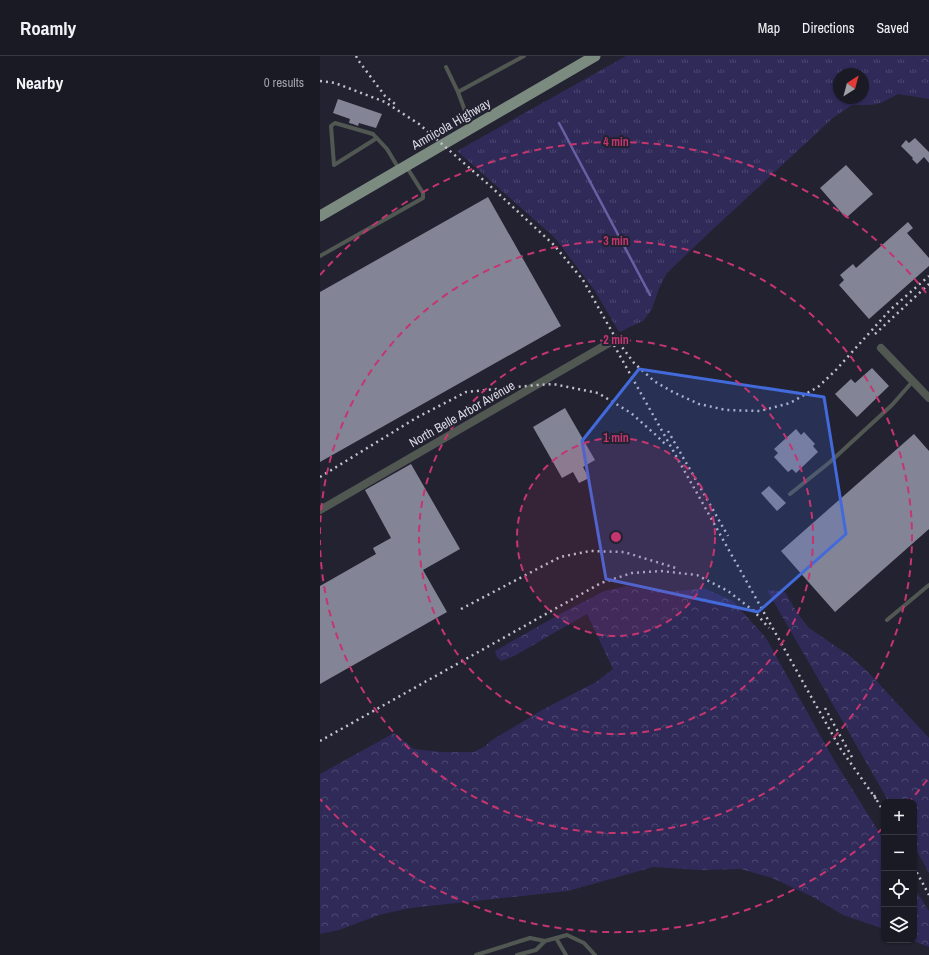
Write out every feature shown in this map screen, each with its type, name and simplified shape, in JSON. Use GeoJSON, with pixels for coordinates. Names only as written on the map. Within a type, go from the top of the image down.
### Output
{"type":"FeatureCollection","features":[{"type":"Feature","properties":{"kind":"main road","name":"Amnicola Highway"},"geometry":{"type":"LineString","coordinates":[[320,216],[596,56]]}},
{"type":"Feature","properties":{"kind":"street","name":"North Belle Arbor Avenue"},"geometry":{"type":"LineString","coordinates":[[320,510],[616,339]]}},
{"type":"Feature","properties":{"kind":"street"},"geometry":{"type":"LineString","coordinates":[[881,348],[929,398]]}},
{"type":"Feature","properties":{"kind":"lane"},"geometry":{"type":"LineString","coordinates":[[458,92],[524,56]]}},
{"type":"Feature","properties":{"kind":"lane"},"geometry":{"type":"LineString","coordinates":[[446,67],[458,92],[471,128]]}},
{"type":"Feature","properties":{"kind":"lane"},"geometry":{"type":"LineString","coordinates":[[320,256],[423,198],[424,194],[403,167],[377,138],[373,134],[335,123],[332,126],[334,166],[377,138]]}},
{"type":"Feature","properties":{"kind":"lane"},"geometry":{"type":"LineString","coordinates":[[790,494],[830,462],[892,405],[913,381]]}},
{"type":"Feature","properties":{"kind":"lane"},"geometry":{"type":"LineString","coordinates":[[887,620],[929,585]]}},
{"type":"Feature","properties":{"kind":"lane"},"geometry":{"type":"LineString","coordinates":[[476,955],[530,938],[545,941],[567,935],[584,943],[595,955]]}},
{"type":"Feature","properties":{"kind":"lane"},"geometry":{"type":"LineString","coordinates":[[556,938],[566,955]]}},
{"type":"Feature","properties":{"kind":"lane"},"geometry":{"type":"LineString","coordinates":[[517,955],[536,950],[545,941]]}},
{"type":"Feature","properties":{"kind":"highlighted area"},"geometry":{"type":"Polygon","coordinates":[[[639,369],[824,397],[846,534],[758,612],[606,579],[582,441],[639,369]]]}},
{"type":"Feature","properties":{"kind":"green space"},"geometry":{"type":"Polygon","coordinates":[[[626,56],[911,56],[929,71],[929,99],[898,94],[881,103],[871,105],[852,105],[834,117],[667,273],[659,288],[652,309],[643,321],[619,332],[595,291],[555,238],[457,151],[626,56]]]}},
{"type":"Feature","properties":{"kind":"green space"},"geometry":{"type":"Polygon","coordinates":[[[911,56],[929,56],[929,71],[911,56]]]}},
{"type":"Feature","properties":{"kind":"green space"},"geometry":{"type":"Polygon","coordinates":[[[627,586],[669,592],[704,588],[733,601],[766,638],[834,760],[881,835],[881,928],[843,915],[813,897],[772,878],[741,869],[700,870],[653,867],[568,891],[410,908],[379,915],[339,930],[320,934],[320,774],[394,733],[414,749],[441,752],[474,752],[542,710],[596,682],[613,669],[587,614],[514,656],[501,661],[496,656],[495,651],[604,591],[627,586]]]}},
{"type":"Feature","properties":{"kind":"green space"},"geometry":{"type":"Polygon","coordinates":[[[767,590],[785,592],[798,614],[809,628],[850,656],[869,673],[929,738],[929,873],[917,851],[917,799],[887,799],[767,590]]]}},
{"type":"Feature","properties":{"kind":"green space"},"geometry":{"type":"Polygon","coordinates":[[[917,893],[929,911],[929,947],[917,942],[917,893]]]}},
{"type":"Feature","properties":{"kind":"building"},"geometry":{"type":"Polygon","coordinates":[[[338,99],[382,114],[376,128],[359,123],[358,126],[349,123],[350,119],[333,113],[338,99]]]}},
{"type":"Feature","properties":{"kind":"building"},"geometry":{"type":"Polygon","coordinates":[[[915,138],[929,152],[929,163],[924,157],[917,164],[901,146],[906,140],[909,143],[915,138]]]}},
{"type":"Feature","properties":{"kind":"building"},"geometry":{"type":"Polygon","coordinates":[[[846,165],[873,194],[846,218],[820,188],[846,165]]]}},
{"type":"Feature","properties":{"kind":"building"},"geometry":{"type":"Polygon","coordinates":[[[488,197],[561,326],[320,462],[320,292],[488,197]]]}},
{"type":"Feature","properties":{"kind":"building"},"geometry":{"type":"Polygon","coordinates":[[[908,222],[913,228],[907,233],[929,258],[929,266],[869,319],[839,285],[844,280],[840,275],[853,264],[856,268],[908,222]]]}},
{"type":"Feature","properties":{"kind":"building"},"geometry":{"type":"Polygon","coordinates":[[[872,368],[889,386],[857,417],[835,394],[851,379],[855,383],[872,368]]]}},
{"type":"Feature","properties":{"kind":"building"},"geometry":{"type":"Polygon","coordinates":[[[565,408],[595,460],[583,467],[589,478],[579,483],[573,472],[562,478],[533,427],[565,408]]]}},
{"type":"Feature","properties":{"kind":"building"},"geometry":{"type":"Polygon","coordinates":[[[796,429],[801,435],[804,432],[815,444],[813,446],[818,452],[796,473],[792,469],[788,472],[774,457],[778,453],[774,449],[796,429]]]}},
{"type":"Feature","properties":{"kind":"building"},"geometry":{"type":"Polygon","coordinates":[[[914,434],[929,451],[929,529],[835,612],[781,551],[914,434]]]}},
{"type":"Feature","properties":{"kind":"building"},"geometry":{"type":"Polygon","coordinates":[[[411,464],[460,549],[423,570],[447,612],[320,684],[320,586],[376,554],[373,548],[391,538],[365,490],[411,464]]]}},
{"type":"Feature","properties":{"kind":"building"},"geometry":{"type":"Polygon","coordinates":[[[769,486],[786,503],[777,511],[761,493],[769,486]]]}},
{"type":"Feature","properties":{"kind":"waterway"},"geometry":{"type":"LineString","coordinates":[[559,123],[650,295]]}},
{"type":"Feature","properties":{"kind":"railway"},"geometry":{"type":"LineString","coordinates":[[356,56],[385,96],[395,104]]}},
{"type":"Feature","properties":{"kind":"railway"},"geometry":{"type":"LineString","coordinates":[[320,81],[335,83],[385,102],[419,124],[488,184],[554,245],[583,280],[616,339],[634,363],[654,381],[699,404],[726,410],[760,411],[790,403],[818,387],[835,371],[890,310],[929,276]]}},
{"type":"Feature","properties":{"kind":"railway"},"geometry":{"type":"LineString","coordinates":[[875,334],[929,284]]}},
{"type":"Feature","properties":{"kind":"railway"},"geometry":{"type":"LineString","coordinates":[[611,340],[840,748],[876,799]]}},
{"type":"Feature","properties":{"kind":"railway"},"geometry":{"type":"LineString","coordinates":[[320,477],[416,418],[466,392],[537,385],[553,384],[598,393],[631,413],[665,444]]}},
{"type":"Feature","properties":{"kind":"railway"},"geometry":{"type":"LineString","coordinates":[[668,431],[728,536]]}},
{"type":"Feature","properties":{"kind":"railway"},"geometry":{"type":"LineString","coordinates":[[461,609],[560,557],[590,551],[624,552],[679,569]]}},
{"type":"Feature","properties":{"kind":"railway"},"geometry":{"type":"LineString","coordinates":[[320,741],[601,583],[632,573],[661,571],[697,575],[728,591],[754,611],[769,628]]}},
{"type":"Feature","properties":{"kind":"railway"},"geometry":{"type":"LineString","coordinates":[[825,708],[853,759]]}},
{"type":"Feature","properties":{"kind":"railway"},"geometry":{"type":"LineString","coordinates":[[874,795],[881,808]]}},
{"type":"Feature","properties":{"kind":"railway"},"geometry":{"type":"LineString","coordinates":[[916,871],[929,895]]}}]}
